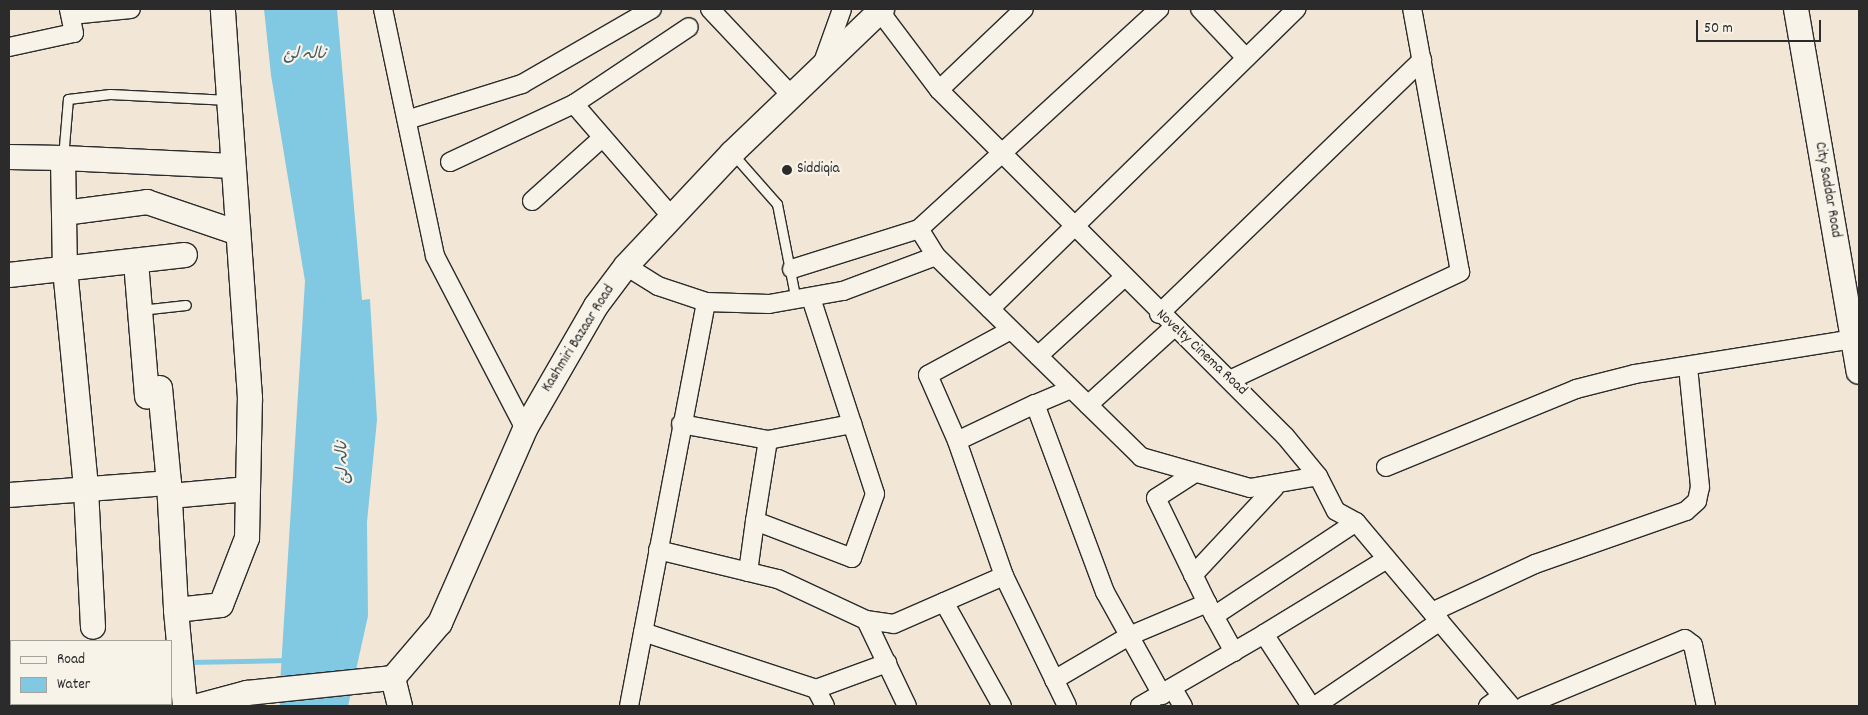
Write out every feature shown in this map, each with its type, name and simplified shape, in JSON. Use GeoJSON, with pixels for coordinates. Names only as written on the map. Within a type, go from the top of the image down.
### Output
{"type":"FeatureCollection","features":[{"type":"Feature","properties":{"kind":"street"},"geometry":{"type":"LineString","coordinates":[[9,47],[74,33],[70,12],[131,9]]}},
{"type":"Feature","properties":{"kind":"street"},"geometry":{"type":"LineString","coordinates":[[177,618],[221,606],[247,538],[250,398],[223,9]]}},
{"type":"Feature","properties":{"kind":"street"},"geometry":{"type":"LineString","coordinates":[[383,9],[435,256],[525,429]]}},
{"type":"Feature","properties":{"kind":"street"},"geometry":{"type":"LineString","coordinates":[[407,120],[522,84],[652,9]]}},
{"type":"Feature","properties":{"kind":"street"},"geometry":{"type":"LineString","coordinates":[[710,9],[792,96]]}},
{"type":"Feature","properties":{"kind":"street"},"geometry":{"type":"LineString","coordinates":[[821,68],[842,9]]}},
{"type":"Feature","properties":{"kind":"street","name":"Kashmiri Bazaar Road"},"geometry":{"type":"LineString","coordinates":[[393,678],[440,623],[525,429],[596,306],[626,266],[732,153],[880,9]]}},
{"type":"Feature","properties":{"kind":"street","name":"Novelty Cinema Road"},"geometry":{"type":"LineString","coordinates":[[880,9],[939,90],[1071,227],[1173,328],[1232,379],[1318,476],[1336,511],[1356,522],[1506,701]]}},
{"type":"Feature","properties":{"kind":"street"},"geometry":{"type":"LineString","coordinates":[[939,90],[1024,9]]}},
{"type":"Feature","properties":{"kind":"street"},"geometry":{"type":"LineString","coordinates":[[792,269],[919,229],[1004,156],[1159,9]]}},
{"type":"Feature","properties":{"kind":"street"},"geometry":{"type":"LineString","coordinates":[[1200,9],[1245,57]]}},
{"type":"Feature","properties":{"kind":"street"},"geometry":{"type":"LineString","coordinates":[[990,309],[1071,227],[1296,9]]}},
{"type":"Feature","properties":{"kind":"street"},"geometry":{"type":"LineString","coordinates":[[1232,379],[1460,272],[1412,9]]}},
{"type":"Feature","properties":{"kind":"street","name":"City Saddar Road"},"geometry":{"type":"LineString","coordinates":[[1796,9],[1859,372]]}},
{"type":"Feature","properties":{"kind":"street"},"geometry":{"type":"LineString","coordinates":[[450,162],[574,104],[689,27]]}},
{"type":"Feature","properties":{"kind":"street"},"geometry":{"type":"LineString","coordinates":[[1159,314],[1422,60]]}},
{"type":"Feature","properties":{"kind":"street"},"geometry":{"type":"LineString","coordinates":[[574,104],[672,217]]}},
{"type":"Feature","properties":{"kind":"street"},"geometry":{"type":"LineString","coordinates":[[532,201],[602,138]]}},
{"type":"Feature","properties":{"kind":"street"},"geometry":{"type":"LineString","coordinates":[[9,157],[234,166]]}},
{"type":"Feature","properties":{"kind":"street"},"geometry":{"type":"LineString","coordinates":[[63,158],[65,269],[86,489],[93,627]]}},
{"type":"Feature","properties":{"kind":"street"},"geometry":{"type":"LineString","coordinates":[[64,213],[146,202],[238,233]]}},
{"type":"Feature","properties":{"kind":"street"},"geometry":{"type":"LineString","coordinates":[[919,229],[936,256],[1141,457],[1250,488],[1275,487],[1318,476]]}},
{"type":"Feature","properties":{"kind":"street"},"geometry":{"type":"LineString","coordinates":[[9,275],[186,255]]}},
{"type":"Feature","properties":{"kind":"street"},"geometry":{"type":"LineString","coordinates":[[626,266],[658,286],[706,302],[769,304],[804,299],[936,256]]}},
{"type":"Feature","properties":{"kind":"street"},"geometry":{"type":"LineString","coordinates":[[136,262],[140,310],[170,490],[177,618],[185,706]]}},
{"type":"Feature","properties":{"kind":"street"},"geometry":{"type":"LineString","coordinates":[[1038,356],[1123,278]]}},
{"type":"Feature","properties":{"kind":"street"},"geometry":{"type":"LineString","coordinates":[[755,521],[852,558],[875,494],[852,424],[804,299]]}},
{"type":"Feature","properties":{"kind":"street"},"geometry":{"type":"LineString","coordinates":[[629,706],[681,424],[706,302]]}},
{"type":"Feature","properties":{"kind":"street"},"geometry":{"type":"LineString","coordinates":[[1088,405],[1173,328]]}},
{"type":"Feature","properties":{"kind":"street"},"geometry":{"type":"LineString","coordinates":[[1011,330],[928,375],[957,441],[1004,576],[1067,706]]}},
{"type":"Feature","properties":{"kind":"street"},"geometry":{"type":"LineString","coordinates":[[1386,467],[1576,389],[1635,374],[1853,339]]}},
{"type":"Feature","properties":{"kind":"street"},"geometry":{"type":"LineString","coordinates":[[1315,706],[1436,616],[1536,564],[1686,511],[1697,501],[1700,487],[1688,367]]}},
{"type":"Feature","properties":{"kind":"street"},"geometry":{"type":"LineString","coordinates":[[957,441],[1071,389]]}},
{"type":"Feature","properties":{"kind":"street"},"geometry":{"type":"LineString","coordinates":[[1035,404],[1105,592],[1129,636],[1168,692],[1183,706]]}},
{"type":"Feature","properties":{"kind":"street"},"geometry":{"type":"LineString","coordinates":[[681,424],[768,440],[852,424]]}},
{"type":"Feature","properties":{"kind":"street"},"geometry":{"type":"LineString","coordinates":[[748,572],[768,440]]}},
{"type":"Feature","properties":{"kind":"street"},"geometry":{"type":"LineString","coordinates":[[1195,473],[1156,498],[1210,609],[1234,652]]}},
{"type":"Feature","properties":{"kind":"street"},"geometry":{"type":"LineString","coordinates":[[1194,575],[1275,487]]}},
{"type":"Feature","properties":{"kind":"street"},"geometry":{"type":"LineString","coordinates":[[9,495],[86,489],[248,489]]}},
{"type":"Feature","properties":{"kind":"street"},"geometry":{"type":"LineString","coordinates":[[1054,680],[1129,636],[1210,609],[1356,522]]}},
{"type":"Feature","properties":{"kind":"street"},"geometry":{"type":"LineString","coordinates":[[658,550],[778,579],[866,620],[894,624],[1004,576]]}},
{"type":"Feature","properties":{"kind":"street"},"geometry":{"type":"LineString","coordinates":[[1140,706],[1168,692],[1387,559]]}},
{"type":"Feature","properties":{"kind":"street"},"geometry":{"type":"LineString","coordinates":[[944,602],[1002,706]]}},
{"type":"Feature","properties":{"kind":"street"},"geometry":{"type":"LineString","coordinates":[[866,620],[907,706]]}},
{"type":"Feature","properties":{"kind":"street"},"geometry":{"type":"LineString","coordinates":[[643,632],[816,688],[887,664]]}},
{"type":"Feature","properties":{"kind":"street"},"geometry":{"type":"LineString","coordinates":[[1264,634],[1311,706]]}},
{"type":"Feature","properties":{"kind":"street"},"geometry":{"type":"LineString","coordinates":[[1524,706],[1685,639],[1693,645],[1706,706]]}},
{"type":"Feature","properties":{"kind":"street"},"geometry":{"type":"LineString","coordinates":[[208,705],[247,693],[393,678],[400,706]]}},
{"type":"Feature","properties":{"kind":"street"},"geometry":{"type":"LineString","coordinates":[[816,688],[825,706]]}},
{"type":"Feature","properties":{"kind":"street"},"geometry":{"type":"LineString","coordinates":[[1488,706],[1506,701]]}},
{"type":"Feature","properties":{"kind":"lane"},"geometry":{"type":"LineString","coordinates":[[63,158],[68,99],[110,94],[229,100]]}},
{"type":"Feature","properties":{"kind":"lane"},"geometry":{"type":"LineString","coordinates":[[732,153],[778,204],[792,269],[804,299]]}},
{"type":"Feature","properties":{"kind":"lane"},"geometry":{"type":"LineString","coordinates":[[140,310],[186,305]]}},
{"type":"Feature","properties":{"kind":"water","name":"نالہ لئ"},"geometry":{"type":"Polygon","coordinates":[[[264,9],[337,9],[362,300],[370,299],[377,420],[367,522],[368,616],[348,706],[280,706],[279,701],[305,281],[271,75],[264,9]]]}},
{"type":"Feature","properties":{"kind":"waterway"},"geometry":{"type":"LineString","coordinates":[[187,662],[288,660]]}},
{"type":"Feature","properties":{"kind":"place","name":"Siddiqia"},"geometry":{"type":"Point","coordinates":[787,170]}}]}
